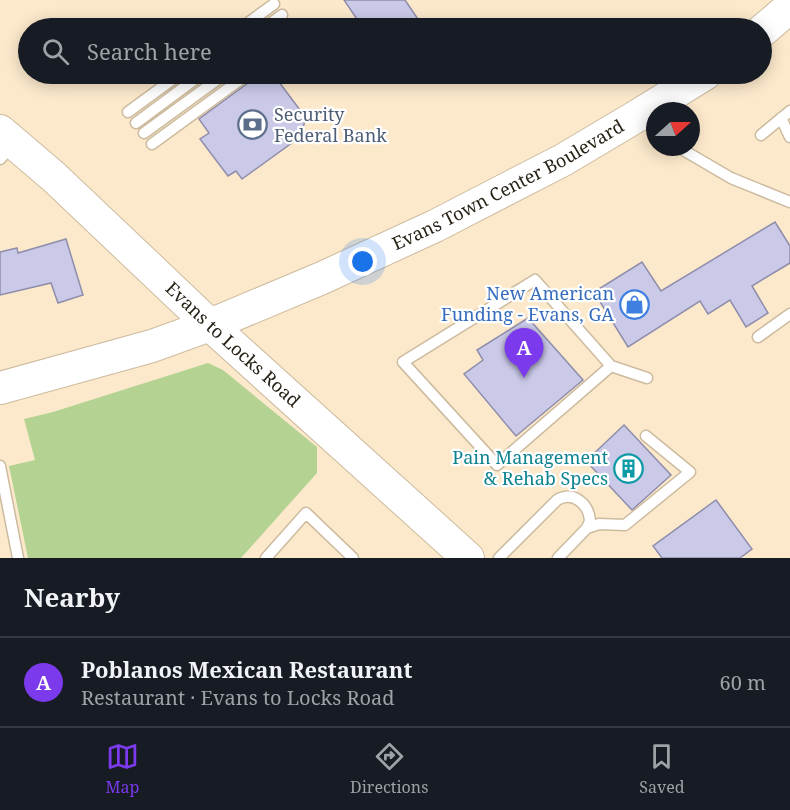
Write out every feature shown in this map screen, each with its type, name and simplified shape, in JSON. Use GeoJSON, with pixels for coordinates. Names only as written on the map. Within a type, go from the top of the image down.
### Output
{"type":"FeatureCollection","features":[{"type":"Feature","properties":{"kind":"street","name":"Evans Town Center Boulevard"},"geometry":{"type":"LineString","coordinates":[[671,102],[693,84]]}},
{"type":"Feature","properties":{"kind":"street","name":"Evans Town Center Boulevard"},"geometry":{"type":"LineString","coordinates":[[0,388],[152,346],[210,325],[322,278],[435,226],[563,160],[646,123]]}},
{"type":"Feature","properties":{"kind":"street","name":"Evans to Locks Road"},"geometry":{"type":"LineString","coordinates":[[5,144],[54,177],[210,325],[468,558]]}},
{"type":"Feature","properties":{"kind":"lane"},"geometry":{"type":"LineString","coordinates":[[255,18],[274,4]]}},
{"type":"Feature","properties":{"kind":"lane"},"geometry":{"type":"LineString","coordinates":[[278,18],[282,15]]}},
{"type":"Feature","properties":{"kind":"lane"},"geometry":{"type":"LineString","coordinates":[[129,112],[167,84]]}},
{"type":"Feature","properties":{"kind":"lane"},"geometry":{"type":"LineString","coordinates":[[136,123],[189,84]]}},
{"type":"Feature","properties":{"kind":"lane"},"geometry":{"type":"LineString","coordinates":[[144,133],[211,84]]}},
{"type":"Feature","properties":{"kind":"lane"},"geometry":{"type":"LineString","coordinates":[[152,144],[234,84]]}},
{"type":"Feature","properties":{"kind":"lane"},"geometry":{"type":"LineString","coordinates":[[761,135],[786,114]]}},
{"type":"Feature","properties":{"kind":"lane"},"geometry":{"type":"LineString","coordinates":[[786,114],[790,137]]}},
{"type":"Feature","properties":{"kind":"lane"},"geometry":{"type":"LineString","coordinates":[[693,156],[731,178],[790,202]]}},
{"type":"Feature","properties":{"kind":"lane"},"geometry":{"type":"LineString","coordinates":[[611,366],[497,465],[403,362],[535,280],[611,366],[647,378]]}},
{"type":"Feature","properties":{"kind":"lane"},"geometry":{"type":"LineString","coordinates":[[758,337],[790,314]]}},
{"type":"Feature","properties":{"kind":"lane"},"geometry":{"type":"LineString","coordinates":[[587,528],[599,524],[625,525],[690,472],[646,436]]}},
{"type":"Feature","properties":{"kind":"lane"},"geometry":{"type":"LineString","coordinates":[[0,466],[18,558]]}},
{"type":"Feature","properties":{"kind":"lane"},"geometry":{"type":"LineString","coordinates":[[499,558],[557,500],[563,496],[575,497],[587,508],[590,521],[587,528],[558,558]]}},
{"type":"Feature","properties":{"kind":"lane"},"geometry":{"type":"LineString","coordinates":[[266,558],[306,513],[353,558]]}},
{"type":"Feature","properties":{"kind":"green space"},"geometry":{"type":"Polygon","coordinates":[[[208,363],[223,370],[317,447],[317,473],[241,558],[28,558],[9,466],[35,460],[24,419],[208,363]]]}},
{"type":"Feature","properties":{"kind":"building"},"geometry":{"type":"Polygon","coordinates":[[[344,0],[405,0],[417,18],[356,18],[344,0]]]}},
{"type":"Feature","properties":{"kind":"building","name":"Security Federal Bank"},"geometry":{"type":"Polygon","coordinates":[[[247,84],[280,84],[306,118],[300,137],[242,179],[236,171],[228,176],[200,139],[209,133],[199,119],[247,84]]]}},
{"type":"Feature","properties":{"kind":"building"},"geometry":{"type":"Polygon","coordinates":[[[775,222],[790,246],[790,263],[752,286],[768,313],[746,327],[730,300],[708,314],[700,301],[628,347],[594,292],[642,262],[661,291],[775,222]]]}},
{"type":"Feature","properties":{"kind":"building"},"geometry":{"type":"Polygon","coordinates":[[[66,239],[83,295],[58,303],[51,283],[0,295],[0,252],[17,248],[18,253],[66,239]]]}},
{"type":"Feature","properties":{"kind":"building"},"geometry":{"type":"Polygon","coordinates":[[[528,318],[583,380],[516,436],[464,374],[483,360],[477,350],[528,318]]]}},
{"type":"Feature","properties":{"kind":"building","name":"Pain Management & Rehab Specs"},"geometry":{"type":"Polygon","coordinates":[[[624,425],[671,475],[632,510],[586,461],[624,425]]]}},
{"type":"Feature","properties":{"kind":"building"},"geometry":{"type":"Polygon","coordinates":[[[716,500],[752,549],[740,558],[662,558],[653,546],[716,500]]]}},
{"type":"Feature","properties":{"kind":"place","name":"Security Federal Bank"},"geometry":{"type":"Point","coordinates":[253,125]}},
{"type":"Feature","properties":{"kind":"place","name":"New American Funding - Evans, GA"},"geometry":{"type":"Point","coordinates":[635,304]}},
{"type":"Feature","properties":{"kind":"place","name":"Poblanos Mexican Restaurant"},"geometry":{"type":"Point","coordinates":[524,378]}},
{"type":"Feature","properties":{"kind":"place","name":"Pain Management & Rehab Specs"},"geometry":{"type":"Point","coordinates":[629,468]}}]}
